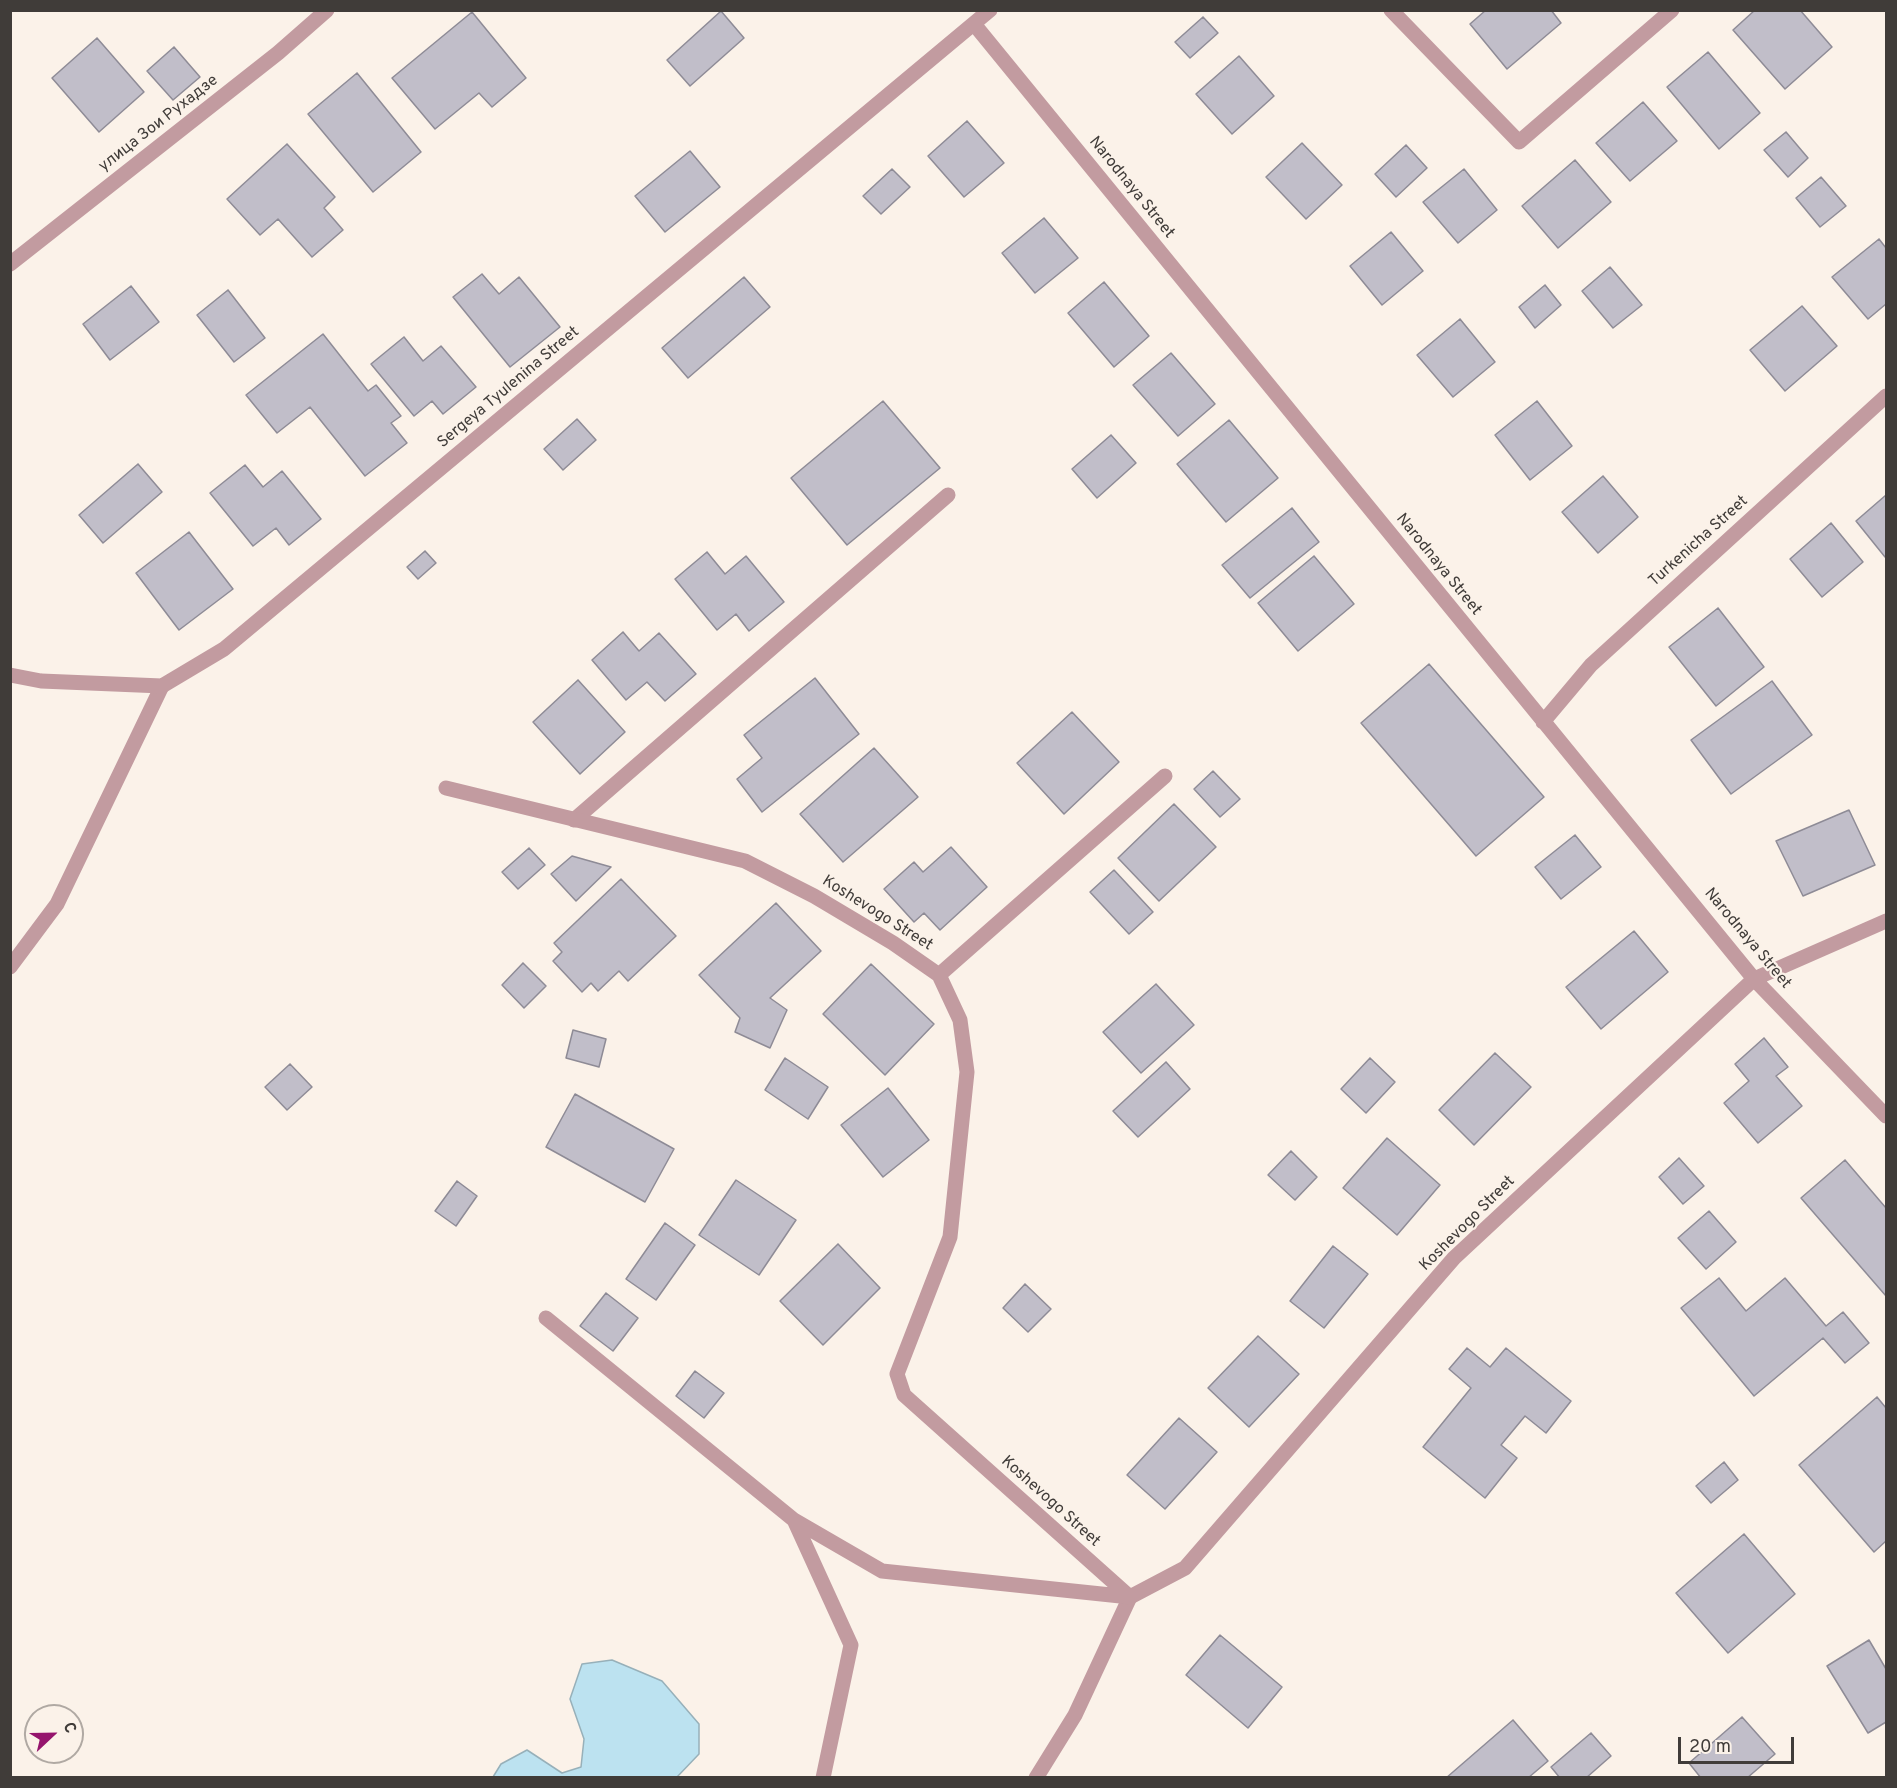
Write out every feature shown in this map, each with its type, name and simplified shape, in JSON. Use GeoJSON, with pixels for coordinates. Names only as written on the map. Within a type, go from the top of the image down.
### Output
{"type":"FeatureCollection","features":[{"type":"Feature","properties":{"kind":"street","name":"улица Зои Рухадзе"},"geometry":{"type":"LineString","coordinates":[[10,264],[278,53],[327,10]]}},
{"type":"Feature","properties":{"kind":"street","name":"Sergeya Tyulenina Street"},"geometry":{"type":"LineString","coordinates":[[162,686],[224,649],[990,10]]}},
{"type":"Feature","properties":{"kind":"street"},"geometry":{"type":"LineString","coordinates":[[1391,10],[1519,142],[1672,10]]}},
{"type":"Feature","properties":{"kind":"street","name":"Narodnaya Street"},"geometry":{"type":"LineString","coordinates":[[975,24],[1754,979],[1887,1116]]}},
{"type":"Feature","properties":{"kind":"street","name":"Turkenicha Street"},"geometry":{"type":"LineString","coordinates":[[1543,722],[1591,665],[1887,396]]}},
{"type":"Feature","properties":{"kind":"street"},"geometry":{"type":"LineString","coordinates":[[574,820],[948,495]]}},
{"type":"Feature","properties":{"kind":"street"},"geometry":{"type":"LineString","coordinates":[[10,675],[41,681],[162,686],[57,904],[10,967]]}},
{"type":"Feature","properties":{"kind":"street"},"geometry":{"type":"LineString","coordinates":[[939,975],[1165,776]]}},
{"type":"Feature","properties":{"kind":"street","name":"Koshevogo Street"},"geometry":{"type":"LineString","coordinates":[[446,788],[745,861],[814,896],[893,943],[939,975],[960,1020],[967,1072],[950,1237],[897,1374],[904,1395],[1130,1597],[1185,1568],[1454,1258],[1754,979],[1887,921]]}},
{"type":"Feature","properties":{"kind":"street"},"geometry":{"type":"LineString","coordinates":[[546,1318],[794,1520],[882,1570],[1130,1597],[1075,1715],[1036,1778]]}},
{"type":"Feature","properties":{"kind":"street"},"geometry":{"type":"LineString","coordinates":[[794,1520],[851,1646],[823,1778]]}},
{"type":"Feature","properties":{"kind":"water"},"geometry":{"type":"Polygon","coordinates":[[[612,1660],[662,1681],[699,1724],[699,1754],[677,1777],[493,1777],[501,1764],[527,1750],[562,1773],[581,1767],[584,1739],[570,1699],[582,1664],[612,1660]]]}},
{"type":"Feature","properties":{"kind":"building"},"geometry":{"type":"Polygon","coordinates":[[[1486,10],[1551,10],[1561,23],[1507,69],[1470,24],[1486,10]]]}},
{"type":"Feature","properties":{"kind":"building"},"geometry":{"type":"Polygon","coordinates":[[[1755,10],[1800,10],[1832,47],[1785,89],[1733,30],[1755,10]]]}},
{"type":"Feature","properties":{"kind":"building"},"geometry":{"type":"Polygon","coordinates":[[[721,11],[744,38],[690,86],[667,60],[721,11]]]}},
{"type":"Feature","properties":{"kind":"building"},"geometry":{"type":"Polygon","coordinates":[[[472,12],[526,78],[492,107],[479,93],[435,129],[392,78],[472,12]]]}},
{"type":"Feature","properties":{"kind":"building"},"geometry":{"type":"Polygon","coordinates":[[[1203,17],[1218,33],[1190,58],[1175,42],[1203,17]]]}},
{"type":"Feature","properties":{"kind":"building"},"geometry":{"type":"Polygon","coordinates":[[[97,38],[144,92],[99,132],[52,78],[97,38]]]}},
{"type":"Feature","properties":{"kind":"building"},"geometry":{"type":"Polygon","coordinates":[[[174,47],[200,77],[173,100],[147,71],[174,47]]]}},
{"type":"Feature","properties":{"kind":"building"},"geometry":{"type":"Polygon","coordinates":[[[1708,52],[1760,113],[1719,149],[1667,87],[1708,52]]]}},
{"type":"Feature","properties":{"kind":"building"},"geometry":{"type":"Polygon","coordinates":[[[1239,56],[1274,96],[1232,134],[1196,94],[1239,56]]]}},
{"type":"Feature","properties":{"kind":"building"},"geometry":{"type":"Polygon","coordinates":[[[357,73],[421,152],[373,192],[308,114],[357,73]]]}},
{"type":"Feature","properties":{"kind":"building"},"geometry":{"type":"Polygon","coordinates":[[[1643,102],[1677,141],[1630,181],[1596,143],[1643,102]]]}},
{"type":"Feature","properties":{"kind":"building"},"geometry":{"type":"Polygon","coordinates":[[[967,121],[1004,163],[964,197],[928,156],[967,121]]]}},
{"type":"Feature","properties":{"kind":"building"},"geometry":{"type":"Polygon","coordinates":[[[1786,132],[1808,158],[1788,177],[1764,150],[1786,132]]]}},
{"type":"Feature","properties":{"kind":"building"},"geometry":{"type":"Polygon","coordinates":[[[1302,143],[1342,185],[1306,219],[1266,177],[1302,143]]]}},
{"type":"Feature","properties":{"kind":"building"},"geometry":{"type":"Polygon","coordinates":[[[287,144],[335,197],[324,208],[343,230],[312,257],[278,219],[260,235],[227,199],[287,144]]]}},
{"type":"Feature","properties":{"kind":"building"},"geometry":{"type":"Polygon","coordinates":[[[1406,145],[1427,168],[1396,197],[1375,174],[1406,145]]]}},
{"type":"Feature","properties":{"kind":"building"},"geometry":{"type":"Polygon","coordinates":[[[690,151],[720,187],[665,232],[635,196],[690,151]]]}},
{"type":"Feature","properties":{"kind":"building"},"geometry":{"type":"Polygon","coordinates":[[[1575,160],[1611,202],[1558,248],[1522,206],[1575,160]]]}},
{"type":"Feature","properties":{"kind":"building"},"geometry":{"type":"Polygon","coordinates":[[[892,169],[910,187],[881,214],[863,196],[892,169]]]}},
{"type":"Feature","properties":{"kind":"building"},"geometry":{"type":"Polygon","coordinates":[[[1464,169],[1497,210],[1458,243],[1423,202],[1464,169]]]}},
{"type":"Feature","properties":{"kind":"building"},"geometry":{"type":"Polygon","coordinates":[[[1821,177],[1846,206],[1820,227],[1796,198],[1821,177]]]}},
{"type":"Feature","properties":{"kind":"building"},"geometry":{"type":"Polygon","coordinates":[[[1044,218],[1078,258],[1035,293],[1002,253],[1044,218]]]}},
{"type":"Feature","properties":{"kind":"building"},"geometry":{"type":"Polygon","coordinates":[[[1391,232],[1423,271],[1382,305],[1350,266],[1391,232]]]}},
{"type":"Feature","properties":{"kind":"building"},"geometry":{"type":"Polygon","coordinates":[[[1879,239],[1886,248],[1886,304],[1868,319],[1832,277],[1879,239]]]}},
{"type":"Feature","properties":{"kind":"building"},"geometry":{"type":"Polygon","coordinates":[[[1610,267],[1642,305],[1613,328],[1582,291],[1610,267]]]}},
{"type":"Feature","properties":{"kind":"building"},"geometry":{"type":"Polygon","coordinates":[[[482,274],[499,294],[519,277],[560,327],[510,367],[453,297],[482,274]]]}},
{"type":"Feature","properties":{"kind":"building"},"geometry":{"type":"Polygon","coordinates":[[[744,277],[770,307],[688,378],[662,348],[744,277]]]}},
{"type":"Feature","properties":{"kind":"building"},"geometry":{"type":"Polygon","coordinates":[[[1104,282],[1149,336],[1114,367],[1068,313],[1104,282]]]}},
{"type":"Feature","properties":{"kind":"building"},"geometry":{"type":"Polygon","coordinates":[[[1545,285],[1561,305],[1535,328],[1519,307],[1545,285]]]}},
{"type":"Feature","properties":{"kind":"building"},"geometry":{"type":"Polygon","coordinates":[[[131,286],[159,322],[110,360],[83,324],[131,286]]]}},
{"type":"Feature","properties":{"kind":"building"},"geometry":{"type":"Polygon","coordinates":[[[228,290],[265,338],[234,362],[197,315],[228,290]]]}},
{"type":"Feature","properties":{"kind":"building"},"geometry":{"type":"Polygon","coordinates":[[[1802,306],[1837,346],[1785,391],[1750,350],[1802,306]]]}},
{"type":"Feature","properties":{"kind":"building"},"geometry":{"type":"Polygon","coordinates":[[[1460,319],[1495,362],[1453,397],[1417,355],[1460,319]]]}},
{"type":"Feature","properties":{"kind":"building"},"geometry":{"type":"Polygon","coordinates":[[[323,334],[368,391],[376,385],[401,416],[391,423],[407,443],[365,476],[310,407],[277,433],[246,395],[323,334]]]}},
{"type":"Feature","properties":{"kind":"building"},"geometry":{"type":"Polygon","coordinates":[[[404,337],[423,361],[441,346],[476,387],[443,414],[432,401],[414,416],[371,364],[404,337]]]}},
{"type":"Feature","properties":{"kind":"building"},"geometry":{"type":"Polygon","coordinates":[[[1171,353],[1215,404],[1178,436],[1133,385],[1171,353]]]}},
{"type":"Feature","properties":{"kind":"building"},"geometry":{"type":"Polygon","coordinates":[[[883,401],[940,468],[847,545],[791,478],[883,401]]]}},
{"type":"Feature","properties":{"kind":"building"},"geometry":{"type":"Polygon","coordinates":[[[1537,401],[1572,446],[1530,480],[1495,435],[1537,401]]]}},
{"type":"Feature","properties":{"kind":"building"},"geometry":{"type":"Polygon","coordinates":[[[577,419],[596,440],[563,470],[544,449],[577,419]]]}},
{"type":"Feature","properties":{"kind":"building"},"geometry":{"type":"Polygon","coordinates":[[[1229,420],[1278,478],[1226,522],[1177,464],[1229,420]]]}},
{"type":"Feature","properties":{"kind":"building"},"geometry":{"type":"Polygon","coordinates":[[[1111,435],[1136,463],[1097,498],[1072,469],[1111,435]]]}},
{"type":"Feature","properties":{"kind":"building"},"geometry":{"type":"Polygon","coordinates":[[[138,464],[162,492],[103,543],[79,515],[138,464]]]}},
{"type":"Feature","properties":{"kind":"building"},"geometry":{"type":"Polygon","coordinates":[[[245,465],[263,487],[282,471],[321,519],[289,545],[276,528],[253,546],[210,493],[245,465]]]}},
{"type":"Feature","properties":{"kind":"building"},"geometry":{"type":"Polygon","coordinates":[[[1603,476],[1638,517],[1598,553],[1562,512],[1603,476]]]}},
{"type":"Feature","properties":{"kind":"building"},"geometry":{"type":"Polygon","coordinates":[[[1886,495],[1886,556],[1885,557],[1856,521],[1886,495]]]}},
{"type":"Feature","properties":{"kind":"building"},"geometry":{"type":"Polygon","coordinates":[[[1292,508],[1319,542],[1250,598],[1222,565],[1292,508]]]}},
{"type":"Feature","properties":{"kind":"building"},"geometry":{"type":"Polygon","coordinates":[[[1831,523],[1863,562],[1822,597],[1790,559],[1831,523]]]}},
{"type":"Feature","properties":{"kind":"building"},"geometry":{"type":"Polygon","coordinates":[[[189,532],[233,589],[179,630],[136,573],[189,532]]]}},
{"type":"Feature","properties":{"kind":"building"},"geometry":{"type":"Polygon","coordinates":[[[425,551],[436,563],[418,579],[407,567],[425,551]]]}},
{"type":"Feature","properties":{"kind":"building"},"geometry":{"type":"Polygon","coordinates":[[[707,552],[725,574],[746,556],[784,602],[749,631],[736,614],[717,630],[675,579],[707,552]]]}},
{"type":"Feature","properties":{"kind":"building"},"geometry":{"type":"Polygon","coordinates":[[[1314,556],[1354,604],[1298,651],[1258,603],[1314,556]]]}},
{"type":"Feature","properties":{"kind":"building"},"geometry":{"type":"Polygon","coordinates":[[[1718,608],[1764,667],[1716,706],[1669,647],[1718,608]]]}},
{"type":"Feature","properties":{"kind":"building"},"geometry":{"type":"Polygon","coordinates":[[[623,632],[639,651],[659,633],[696,674],[665,701],[647,682],[626,700],[592,660],[623,632]]]}},
{"type":"Feature","properties":{"kind":"building"},"geometry":{"type":"Polygon","coordinates":[[[1429,664],[1544,797],[1476,856],[1361,723],[1429,664]]]}},
{"type":"Feature","properties":{"kind":"building"},"geometry":{"type":"Polygon","coordinates":[[[815,678],[859,734],[762,812],[737,779],[762,758],[744,735],[815,678]]]}},
{"type":"Feature","properties":{"kind":"building"},"geometry":{"type":"Polygon","coordinates":[[[578,680],[625,732],[580,774],[533,722],[578,680]]]}},
{"type":"Feature","properties":{"kind":"building"},"geometry":{"type":"Polygon","coordinates":[[[1772,681],[1812,735],[1731,794],[1691,740],[1772,681]]]}},
{"type":"Feature","properties":{"kind":"building"},"geometry":{"type":"Polygon","coordinates":[[[1072,712],[1119,762],[1064,814],[1017,763],[1072,712]]]}},
{"type":"Feature","properties":{"kind":"building"},"geometry":{"type":"Polygon","coordinates":[[[874,748],[918,797],[843,862],[800,814],[874,748]]]}},
{"type":"Feature","properties":{"kind":"building"},"geometry":{"type":"Polygon","coordinates":[[[1213,771],[1240,799],[1220,817],[1194,789],[1213,771]]]}},
{"type":"Feature","properties":{"kind":"building"},"geometry":{"type":"Polygon","coordinates":[[[1174,804],[1216,847],[1159,901],[1118,858],[1174,804]]]}},
{"type":"Feature","properties":{"kind":"building"},"geometry":{"type":"Polygon","coordinates":[[[1849,810],[1875,865],[1803,896],[1776,841],[1849,810]]]}},
{"type":"Feature","properties":{"kind":"building"},"geometry":{"type":"Polygon","coordinates":[[[1575,835],[1601,867],[1561,899],[1535,867],[1575,835]]]}},
{"type":"Feature","properties":{"kind":"building"},"geometry":{"type":"Polygon","coordinates":[[[951,847],[987,887],[940,930],[924,913],[914,922],[884,889],[914,862],[923,872],[951,847]]]}},
{"type":"Feature","properties":{"kind":"building"},"geometry":{"type":"Polygon","coordinates":[[[529,848],[545,865],[518,889],[502,872],[529,848]]]}},
{"type":"Feature","properties":{"kind":"building"},"geometry":{"type":"Polygon","coordinates":[[[572,856],[611,867],[576,901],[551,874],[572,856]]]}},
{"type":"Feature","properties":{"kind":"building"},"geometry":{"type":"Polygon","coordinates":[[[1114,870],[1153,912],[1129,934],[1090,892],[1114,870]]]}},
{"type":"Feature","properties":{"kind":"building"},"geometry":{"type":"Polygon","coordinates":[[[621,879],[676,936],[628,981],[619,971],[598,991],[591,983],[582,992],[553,961],[562,952],[554,943],[621,879]]]}},
{"type":"Feature","properties":{"kind":"building"},"geometry":{"type":"Polygon","coordinates":[[[776,903],[821,951],[770,998],[787,1010],[770,1048],[735,1032],[740,1018],[699,975],[776,903]]]}},
{"type":"Feature","properties":{"kind":"building"},"geometry":{"type":"Polygon","coordinates":[[[1634,931],[1668,972],[1601,1029],[1566,987],[1634,931]]]}},
{"type":"Feature","properties":{"kind":"building"},"geometry":{"type":"Polygon","coordinates":[[[523,963],[546,986],[524,1008],[502,985],[523,963]]]}},
{"type":"Feature","properties":{"kind":"building"},"geometry":{"type":"Polygon","coordinates":[[[871,964],[934,1024],[885,1075],[823,1014],[871,964]]]}},
{"type":"Feature","properties":{"kind":"building"},"geometry":{"type":"Polygon","coordinates":[[[1156,984],[1194,1025],[1141,1073],[1103,1032],[1156,984]]]}},
{"type":"Feature","properties":{"kind":"building"},"geometry":{"type":"Polygon","coordinates":[[[573,1030],[606,1039],[599,1067],[566,1058],[573,1030]]]}},
{"type":"Feature","properties":{"kind":"building"},"geometry":{"type":"Polygon","coordinates":[[[1764,1038],[1788,1067],[1776,1076],[1802,1106],[1758,1143],[1724,1103],[1749,1081],[1735,1064],[1764,1038]]]}},
{"type":"Feature","properties":{"kind":"building"},"geometry":{"type":"Polygon","coordinates":[[[1495,1053],[1531,1087],[1474,1145],[1439,1110],[1495,1053]]]}},
{"type":"Feature","properties":{"kind":"building"},"geometry":{"type":"Polygon","coordinates":[[[785,1058],[828,1087],[808,1119],[765,1090],[785,1058]]]}},
{"type":"Feature","properties":{"kind":"building"},"geometry":{"type":"Polygon","coordinates":[[[1370,1058],[1395,1082],[1366,1113],[1341,1089],[1370,1058]]]}},
{"type":"Feature","properties":{"kind":"building"},"geometry":{"type":"Polygon","coordinates":[[[1166,1062],[1190,1089],[1138,1137],[1113,1111],[1166,1062]]]}},
{"type":"Feature","properties":{"kind":"building"},"geometry":{"type":"Polygon","coordinates":[[[290,1064],[312,1087],[287,1110],[265,1087],[290,1064]]]}},
{"type":"Feature","properties":{"kind":"building"},"geometry":{"type":"Polygon","coordinates":[[[888,1088],[929,1140],[883,1177],[841,1125],[888,1088]]]}},
{"type":"Feature","properties":{"kind":"building"},"geometry":{"type":"Polygon","coordinates":[[[575,1094],[674,1149],[645,1202],[546,1147],[575,1094]]]}},
{"type":"Feature","properties":{"kind":"building"},"geometry":{"type":"Polygon","coordinates":[[[1387,1138],[1440,1185],[1397,1235],[1343,1188],[1387,1138]]]}},
{"type":"Feature","properties":{"kind":"building"},"geometry":{"type":"Polygon","coordinates":[[[1291,1151],[1317,1177],[1295,1200],[1268,1175],[1291,1151]]]}},
{"type":"Feature","properties":{"kind":"building"},"geometry":{"type":"Polygon","coordinates":[[[1679,1158],[1704,1186],[1683,1204],[1659,1177],[1679,1158]]]}},
{"type":"Feature","properties":{"kind":"building"},"geometry":{"type":"Polygon","coordinates":[[[1845,1160],[1886,1208],[1886,1296],[1801,1198],[1845,1160]]]}},
{"type":"Feature","properties":{"kind":"building"},"geometry":{"type":"Polygon","coordinates":[[[736,1180],[796,1220],[759,1275],[699,1235],[736,1180]]]}},
{"type":"Feature","properties":{"kind":"building"},"geometry":{"type":"Polygon","coordinates":[[[457,1181],[477,1196],[456,1226],[435,1211],[457,1181]]]}},
{"type":"Feature","properties":{"kind":"building"},"geometry":{"type":"Polygon","coordinates":[[[1709,1211],[1736,1242],[1706,1269],[1678,1238],[1709,1211]]]}},
{"type":"Feature","properties":{"kind":"building"},"geometry":{"type":"Polygon","coordinates":[[[665,1223],[695,1245],[656,1300],[626,1279],[665,1223]]]}},
{"type":"Feature","properties":{"kind":"building"},"geometry":{"type":"Polygon","coordinates":[[[838,1244],[880,1288],[823,1345],[780,1301],[838,1244]]]}},
{"type":"Feature","properties":{"kind":"building"},"geometry":{"type":"Polygon","coordinates":[[[1333,1246],[1368,1274],[1324,1328],[1290,1301],[1333,1246]]]}},
{"type":"Feature","properties":{"kind":"building"},"geometry":{"type":"Polygon","coordinates":[[[1719,1278],[1746,1311],[1785,1278],[1826,1326],[1843,1312],[1869,1343],[1845,1363],[1823,1338],[1754,1396],[1681,1308],[1719,1278]]]}},
{"type":"Feature","properties":{"kind":"building"},"geometry":{"type":"Polygon","coordinates":[[[1025,1284],[1051,1309],[1028,1332],[1003,1308],[1025,1284]]]}},
{"type":"Feature","properties":{"kind":"building"},"geometry":{"type":"Polygon","coordinates":[[[606,1293],[638,1318],[613,1351],[580,1326],[606,1293]]]}},
{"type":"Feature","properties":{"kind":"building"},"geometry":{"type":"Polygon","coordinates":[[[1258,1336],[1299,1374],[1249,1427],[1208,1388],[1258,1336]]]}},
{"type":"Feature","properties":{"kind":"building"},"geometry":{"type":"Polygon","coordinates":[[[1467,1348],[1490,1367],[1506,1348],[1571,1401],[1546,1433],[1525,1416],[1501,1445],[1517,1458],[1485,1498],[1423,1447],[1471,1388],[1449,1369],[1467,1348]]]}},
{"type":"Feature","properties":{"kind":"building"},"geometry":{"type":"Polygon","coordinates":[[[695,1371],[724,1393],[704,1418],[676,1396],[695,1371]]]}},
{"type":"Feature","properties":{"kind":"building"},"geometry":{"type":"Polygon","coordinates":[[[1877,1397],[1886,1408],[1886,1541],[1874,1552],[1799,1465],[1877,1397]]]}},
{"type":"Feature","properties":{"kind":"building"},"geometry":{"type":"Polygon","coordinates":[[[1179,1418],[1217,1452],[1165,1509],[1127,1475],[1179,1418]]]}},
{"type":"Feature","properties":{"kind":"building"},"geometry":{"type":"Polygon","coordinates":[[[1724,1462],[1738,1480],[1711,1503],[1696,1486],[1724,1462]]]}},
{"type":"Feature","properties":{"kind":"building"},"geometry":{"type":"Polygon","coordinates":[[[1744,1534],[1795,1594],[1728,1653],[1676,1593],[1744,1534]]]}},
{"type":"Feature","properties":{"kind":"building"},"geometry":{"type":"Polygon","coordinates":[[[1220,1635],[1282,1687],[1248,1728],[1186,1675],[1220,1635]]]}},
{"type":"Feature","properties":{"kind":"building"},"geometry":{"type":"Polygon","coordinates":[[[1869,1640],[1886,1669],[1886,1722],[1868,1733],[1827,1666],[1869,1640]]]}},
{"type":"Feature","properties":{"kind":"building"},"geometry":{"type":"Polygon","coordinates":[[[1742,1717],[1775,1754],[1747,1778],[1701,1778],[1689,1763],[1742,1717]]]}},
{"type":"Feature","properties":{"kind":"building"},"geometry":{"type":"Polygon","coordinates":[[[1513,1720],[1548,1761],[1528,1778],[1446,1778],[1513,1720]]]}},
{"type":"Feature","properties":{"kind":"building"},"geometry":{"type":"Polygon","coordinates":[[[1591,1733],[1611,1756],[1586,1778],[1560,1778],[1551,1767],[1591,1733]]]}}]}
